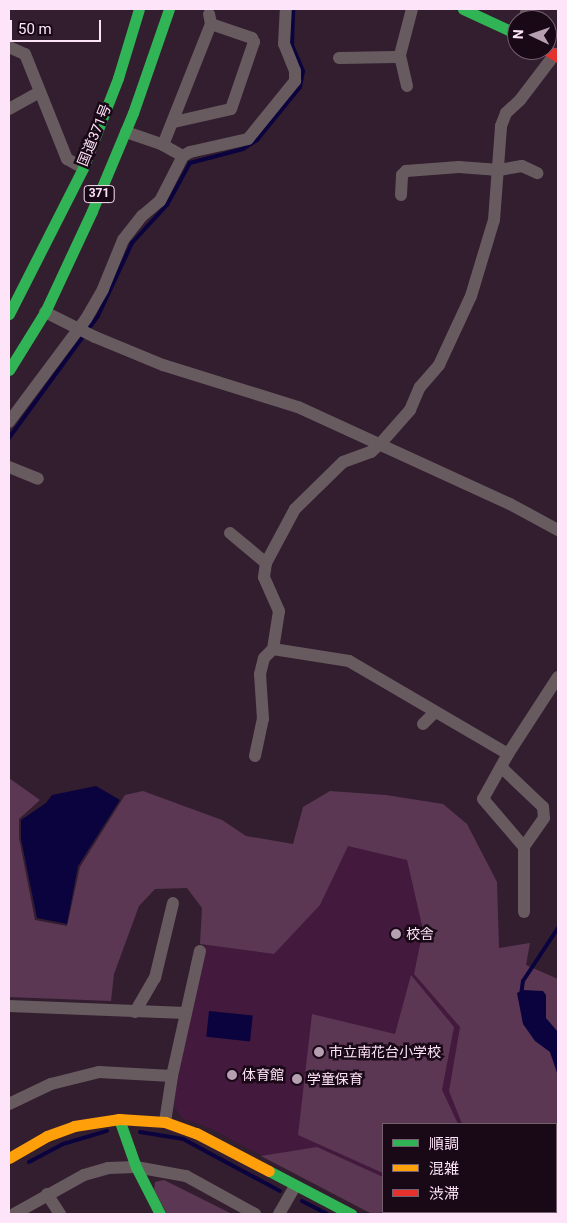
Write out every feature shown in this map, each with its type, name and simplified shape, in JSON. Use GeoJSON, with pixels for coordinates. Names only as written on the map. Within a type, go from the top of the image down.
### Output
{"type":"FeatureCollection","features":[{"type":"Feature","properties":{"kind":"main road","name":"371"},"geometry":{"type":"LineString","coordinates":[[9,314],[13,296],[25,284],[51,225],[83,168],[118,78],[139,9]]}},
{"type":"Feature","properties":{"kind":"main road","name":"371"},"geometry":{"type":"LineString","coordinates":[[9,370],[45,312],[126,132],[168,9]]}},
{"type":"Feature","properties":{"kind":"main road"},"geometry":{"type":"LineString","coordinates":[[463,9],[507,29]]}},
{"type":"Feature","properties":{"kind":"main road","name":"国道371号"},"geometry":{"type":"LineString","coordinates":[[124,100],[149,27]]}},
{"type":"Feature","properties":{"kind":"main road","name":"国道371号"},"geometry":{"type":"LineString","coordinates":[[25,284],[80,205],[117,119]]}},
{"type":"Feature","properties":{"kind":"main road"},"geometry":{"type":"LineString","coordinates":[[9,350],[24,321]]}},
{"type":"Feature","properties":{"kind":"main road"},"geometry":{"type":"LineString","coordinates":[[119,1119],[136,1167],[160,1214]]}},
{"type":"Feature","properties":{"kind":"main road"},"geometry":{"type":"LineString","coordinates":[[9,1141],[12,1156],[74,1126],[119,1119],[166,1122],[196,1133],[351,1214]]}},
{"type":"Feature","properties":{"kind":"street"},"geometry":{"type":"LineString","coordinates":[[9,422],[86,319],[103,289],[124,240],[142,216],[160,201],[183,156],[195,150],[248,138],[295,81],[295,71],[284,44],[286,9]]}},
{"type":"Feature","properties":{"kind":"street"},"geometry":{"type":"LineString","coordinates":[[407,86],[400,54],[412,9]]}},
{"type":"Feature","properties":{"kind":"street"},"geometry":{"type":"LineString","coordinates":[[163,145],[174,122],[210,19],[252,38],[254,42],[231,109],[174,122]]}},
{"type":"Feature","properties":{"kind":"street"},"geometry":{"type":"LineString","coordinates":[[9,47],[25,54],[67,159],[83,168]]}},
{"type":"Feature","properties":{"kind":"street"},"geometry":{"type":"LineString","coordinates":[[339,58],[396,57],[400,54]]}},
{"type":"Feature","properties":{"kind":"street"},"geometry":{"type":"LineString","coordinates":[[255,756],[263,718],[260,674],[264,658],[273,649],[279,611],[264,577],[266,563],[295,509],[343,462],[371,452],[381,443],[410,410],[420,387],[438,365],[471,296],[494,220],[501,126],[506,113],[520,100],[549,60]]}},
{"type":"Feature","properties":{"kind":"street"},"geometry":{"type":"LineString","coordinates":[[9,109],[40,92]]}},
{"type":"Feature","properties":{"kind":"street"},"geometry":{"type":"LineString","coordinates":[[126,132],[163,145],[183,156]]}},
{"type":"Feature","properties":{"kind":"street"},"geometry":{"type":"LineString","coordinates":[[401,196],[402,175],[406,171],[459,167],[499,170],[522,166],[537,173]]}},
{"type":"Feature","properties":{"kind":"street"},"geometry":{"type":"LineString","coordinates":[[45,312],[95,337],[163,365],[298,407],[381,443],[558,530]]}},
{"type":"Feature","properties":{"kind":"street"},"geometry":{"type":"LineString","coordinates":[[9,467],[38,479]]}},
{"type":"Feature","properties":{"kind":"street"},"geometry":{"type":"LineString","coordinates":[[230,533],[266,563]]}},
{"type":"Feature","properties":{"kind":"street"},"geometry":{"type":"LineString","coordinates":[[273,649],[349,661],[435,712],[476,733],[508,754]]}},
{"type":"Feature","properties":{"kind":"street"},"geometry":{"type":"LineString","coordinates":[[524,847],[483,799],[508,754],[558,677]]}},
{"type":"Feature","properties":{"kind":"street"},"geometry":{"type":"LineString","coordinates":[[423,724],[435,712]]}},
{"type":"Feature","properties":{"kind":"street"},"geometry":{"type":"LineString","coordinates":[[501,767],[543,807],[544,818],[524,847],[524,912]]}},
{"type":"Feature","properties":{"kind":"street"},"geometry":{"type":"LineString","coordinates":[[135,1012],[155,978],[172,903]]}},
{"type":"Feature","properties":{"kind":"street"},"geometry":{"type":"LineString","coordinates":[[166,1122],[172,1076],[200,951]]}},
{"type":"Feature","properties":{"kind":"street"},"geometry":{"type":"LineString","coordinates":[[9,1006],[186,1013]]}},
{"type":"Feature","properties":{"kind":"street"},"geometry":{"type":"LineString","coordinates":[[9,1104],[52,1084],[99,1072],[172,1076]]}},
{"type":"Feature","properties":{"kind":"street"},"geometry":{"type":"LineString","coordinates":[[14,1214],[84,1175],[108,1168],[136,1167],[159,1169],[186,1176],[255,1214]]}},
{"type":"Feature","properties":{"kind":"street"},"geometry":{"type":"LineString","coordinates":[[279,1214],[295,1186]]}},
{"type":"Feature","properties":{"kind":"street"},"geometry":{"type":"LineString","coordinates":[[47,1194],[60,1214]]}},
{"type":"Feature","properties":{"kind":"shaded area"},"geometry":{"type":"Polygon","coordinates":[[[9,778],[40,800],[19,819],[19,838],[35,920],[67,926],[80,867],[125,795],[143,791],[222,820],[246,836],[293,844],[303,807],[330,791],[386,795],[443,804],[467,824],[497,882],[499,948],[530,943],[526,965],[558,979],[558,1214],[372,1214],[261,1156],[317,1147],[382,1177],[382,1213],[557,1213],[557,1123],[462,1123],[449,1091],[460,1027],[414,974],[423,930],[407,860],[348,846],[320,905],[274,954],[200,944],[202,908],[187,888],[155,889],[139,906],[114,974],[111,1001],[9,997],[9,778]]]}},
{"type":"Feature","properties":{"kind":"shaded area"},"geometry":{"type":"Polygon","coordinates":[[[96,786],[120,800],[78,866],[67,924],[37,918],[21,839],[21,820],[46,803],[52,795],[96,786]]]}},
{"type":"Feature","properties":{"kind":"shaded area","name":"市立南花台小学校"},"geometry":{"type":"Polygon","coordinates":[[[348,845],[407,860],[423,930],[414,974],[460,1027],[449,1091],[462,1123],[382,1123],[382,1213],[404,1213],[373,1214],[210,1128],[182,1118],[174,1106],[177,1078],[206,945],[274,954],[320,905],[348,845]]]}},
{"type":"Feature","properties":{"kind":"shaded area"},"geometry":{"type":"Polygon","coordinates":[[[411,975],[454,1027],[442,1090],[458,1123],[382,1123],[382,1173],[298,1135],[312,1014],[395,1034],[411,975]]]}},
{"type":"Feature","properties":{"kind":"shaded area"},"geometry":{"type":"Polygon","coordinates":[[[523,990],[543,991],[546,995],[546,1018],[558,1032],[558,1076],[550,1052],[535,1041],[523,1024],[517,993],[523,990]]]}},
{"type":"Feature","properties":{"kind":"shaded area"},"geometry":{"type":"Polygon","coordinates":[[[209,1011],[253,1016],[250,1041],[206,1037],[209,1011]]]}},
{"type":"Feature","properties":{"kind":"shaded area"},"geometry":{"type":"Polygon","coordinates":[[[164,1180],[232,1214],[167,1214],[154,1190],[155,1182],[164,1180]]]}},
{"type":"Feature","properties":{"kind":"waterway"},"geometry":{"type":"LineString","coordinates":[[9,438],[98,316],[132,243],[167,205],[190,163],[243,149],[257,140],[300,87],[303,71],[292,45],[293,9]]}},
{"type":"Feature","properties":{"kind":"waterway"},"geometry":{"type":"LineString","coordinates":[[521,995],[523,981],[558,928]]}},
{"type":"Feature","properties":{"kind":"waterway"},"geometry":{"type":"LineString","coordinates":[[29,1162],[63,1144],[107,1131]]}},
{"type":"Feature","properties":{"kind":"waterway"},"geometry":{"type":"LineString","coordinates":[[140,1132],[183,1139],[280,1191]]}},
{"type":"Feature","properties":{"kind":"waterway"},"geometry":{"type":"LineString","coordinates":[[302,1201],[327,1214]]}},
{"type":"Feature","properties":{"kind":"traffic: fast"},"geometry":{"type":"LineString","coordinates":[[9,314],[83,168],[118,78],[139,9]]}},
{"type":"Feature","properties":{"kind":"traffic: fast"},"geometry":{"type":"LineString","coordinates":[[9,370],[45,312],[92,211],[133,113],[169,9]]}},
{"type":"Feature","properties":{"kind":"traffic: fast"},"geometry":{"type":"LineString","coordinates":[[463,9],[507,29]]}},
{"type":"Feature","properties":{"kind":"traffic: fast"},"geometry":{"type":"LineString","coordinates":[[119,1119],[136,1167],[160,1214]]}},
{"type":"Feature","properties":{"kind":"traffic: fast"},"geometry":{"type":"LineString","coordinates":[[269,1171],[351,1214]]}},
{"type":"Feature","properties":{"kind":"traffic: slow"},"geometry":{"type":"LineString","coordinates":[[9,1158],[47,1136],[74,1126],[119,1119],[165,1122],[196,1133],[269,1171]]}},
{"type":"Feature","properties":{"kind":"place","name":"校舎"},"geometry":{"type":"Point","coordinates":[396,934]}},
{"type":"Feature","properties":{"kind":"place","name":"市立南花台小学校"},"geometry":{"type":"Point","coordinates":[319,1052]}},
{"type":"Feature","properties":{"kind":"place","name":"体育館"},"geometry":{"type":"Point","coordinates":[232,1075]}},
{"type":"Feature","properties":{"kind":"place","name":"学童保育"},"geometry":{"type":"Point","coordinates":[297,1079]}}]}
